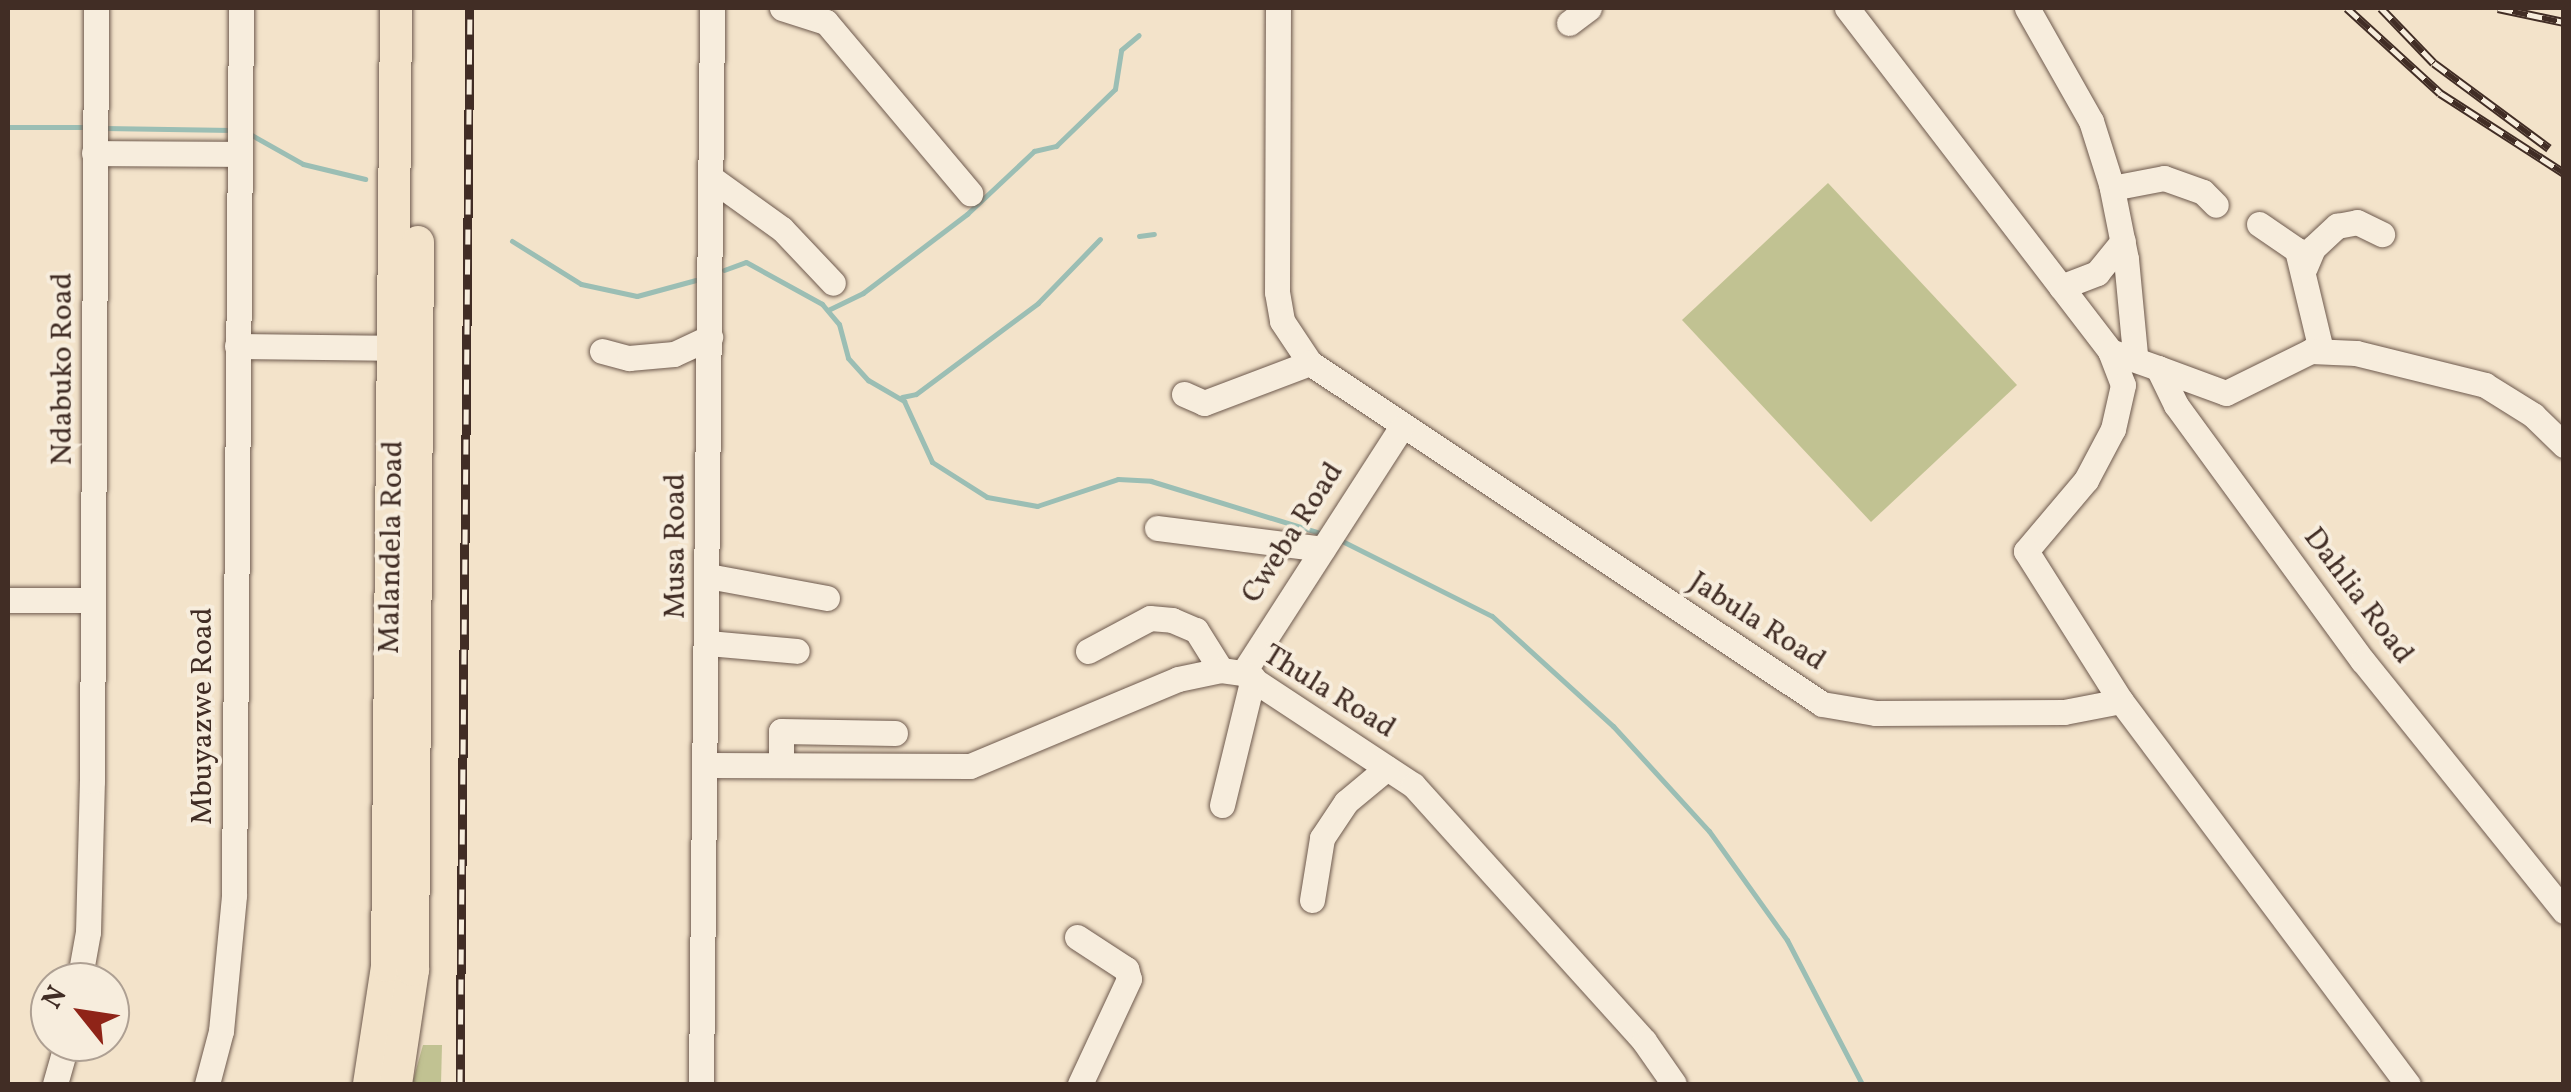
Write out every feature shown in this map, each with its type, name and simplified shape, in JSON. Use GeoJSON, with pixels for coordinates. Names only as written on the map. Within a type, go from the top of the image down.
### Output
{"type":"FeatureCollection","features":[{"type":"Feature","properties":{"kind":"main road","name":"Malandela Road"},"geometry":{"type":"LineString","coordinates":[[396,8],[407,348],[412,970],[396,1084]]}},
{"type":"Feature","properties":{"kind":"main road","name":"Malandela Road"},"geometry":{"type":"LineString","coordinates":[[370,1084],[387,966],[418,8]]}},
{"type":"Feature","properties":{"kind":"street","name":"Ndabuko Road"},"geometry":{"type":"LineString","coordinates":[[83,962],[88,932],[96,8]]}},
{"type":"Feature","properties":{"kind":"street","name":"Mbuyazwe Road"},"geometry":{"type":"LineString","coordinates":[[207,1084],[221,1030],[234,895],[241,8]]}},
{"type":"Feature","properties":{"kind":"street","name":"Musa Road"},"geometry":{"type":"LineString","coordinates":[[701,1084],[712,8]]}},
{"type":"Feature","properties":{"kind":"street"},"geometry":{"type":"LineString","coordinates":[[782,8],[826,22],[970,193]]}},
{"type":"Feature","properties":{"kind":"street","name":"Jabula Road"},"geometry":{"type":"LineString","coordinates":[[1278,8],[1277,292],[1282,322],[1310,363],[1400,430],[1822,704],[1876,713],[2064,712],[2121,701]]}},
{"type":"Feature","properties":{"kind":"street"},"geometry":{"type":"LineString","coordinates":[[1847,8],[2061,287],[2122,352],[2226,393],[2322,350],[2484,385],[2533,415],[2564,445]]}},
{"type":"Feature","properties":{"kind":"street"},"geometry":{"type":"LineString","coordinates":[[2027,8],[2091,121],[2112,188],[2122,241],[2122,384],[2113,429],[2086,480],[2026,551],[2121,701],[2408,1084]]}},
{"type":"Feature","properties":{"kind":"street"},"geometry":{"type":"LineString","coordinates":[[95,136],[240,138]]}},
{"type":"Feature","properties":{"kind":"street"},"geometry":{"type":"LineString","coordinates":[[2112,188],[2156,177],[2204,192],[2216,205]]}},
{"type":"Feature","properties":{"kind":"street"},"geometry":{"type":"LineString","coordinates":[[711,178],[782,229],[834,283]]}},
{"type":"Feature","properties":{"kind":"street"},"geometry":{"type":"LineString","coordinates":[[2305,267],[2324,236],[2347,222],[2382,234]]}},
{"type":"Feature","properties":{"kind":"street"},"geometry":{"type":"LineString","coordinates":[[2260,224],[2291,242],[2305,267],[2322,350]]}},
{"type":"Feature","properties":{"kind":"street"},"geometry":{"type":"LineString","coordinates":[[2061,287],[2096,273],[2122,241]]}},
{"type":"Feature","properties":{"kind":"street"},"geometry":{"type":"LineString","coordinates":[[602,351],[628,358],[674,354],[710,337]]}},
{"type":"Feature","properties":{"kind":"street"},"geometry":{"type":"LineString","coordinates":[[238,346],[407,348]]}},
{"type":"Feature","properties":{"kind":"street"},"geometry":{"type":"LineString","coordinates":[[1184,394],[1204,402],[1310,363]]}},
{"type":"Feature","properties":{"kind":"street","name":"Dahlia Road"},"geometry":{"type":"LineString","coordinates":[[2158,368],[2176,404],[2363,661],[2560,901]]}},
{"type":"Feature","properties":{"kind":"street","name":"Cweba Road"},"geometry":{"type":"LineString","coordinates":[[1222,805],[1239,674],[1400,430]]}},
{"type":"Feature","properties":{"kind":"street"},"geometry":{"type":"LineString","coordinates":[[1157,528],[1323,550]]}},
{"type":"Feature","properties":{"kind":"street"},"geometry":{"type":"LineString","coordinates":[[708,576],[826,598]]}},
{"type":"Feature","properties":{"kind":"street"},"geometry":{"type":"LineString","coordinates":[[8,600],[91,600]]}},
{"type":"Feature","properties":{"kind":"street"},"geometry":{"type":"LineString","coordinates":[[1088,651],[1150,618],[1172,620],[1196,630],[1239,674]]}},
{"type":"Feature","properties":{"kind":"street"},"geometry":{"type":"LineString","coordinates":[[708,643],[797,651]]}},
{"type":"Feature","properties":{"kind":"street","name":"Thula Road"},"geometry":{"type":"LineString","coordinates":[[707,765],[970,766],[1178,679],[1239,674],[1413,786],[1644,1041],[1674,1084]]}},
{"type":"Feature","properties":{"kind":"street"},"geometry":{"type":"LineString","coordinates":[[781,765],[781,731],[895,732]]}},
{"type":"Feature","properties":{"kind":"street"},"geometry":{"type":"LineString","coordinates":[[1312,900],[1322,838],[1346,802],[1388,768]]}},
{"type":"Feature","properties":{"kind":"street"},"geometry":{"type":"LineString","coordinates":[[1077,936],[1126,969],[1130,980],[1080,1084]]}},
{"type":"Feature","properties":{"kind":"green space"},"geometry":{"type":"Polygon","coordinates":[[[1828,183],[2017,385],[1871,522],[1682,320],[1828,183]]]}},
{"type":"Feature","properties":{"kind":"green space"},"geometry":{"type":"Polygon","coordinates":[[[423,1045],[442,1045],[441,1084],[412,1084],[423,1045]]]}},
{"type":"Feature","properties":{"kind":"waterway"},"geometry":{"type":"LineString","coordinates":[[828,310],[863,293],[967,214],[1034,151],[1056,146],[1115,89],[1121,50],[1139,35]]}},
{"type":"Feature","properties":{"kind":"waterway"},"geometry":{"type":"LineString","coordinates":[[8,127],[88,127]]}},
{"type":"Feature","properties":{"kind":"waterway"},"geometry":{"type":"LineString","coordinates":[[104,128],[232,130]]}},
{"type":"Feature","properties":{"kind":"waterway"},"geometry":{"type":"LineString","coordinates":[[248,133],[303,164],[365,179]]}},
{"type":"Feature","properties":{"kind":"waterway"},"geometry":{"type":"LineString","coordinates":[[1139,236],[1154,234]]}},
{"type":"Feature","properties":{"kind":"waterway"},"geometry":{"type":"LineString","coordinates":[[902,397],[916,394],[1038,303],[1100,239]]}},
{"type":"Feature","properties":{"kind":"waterway"},"geometry":{"type":"LineString","coordinates":[[512,241],[581,284],[637,296],[696,280]]}},
{"type":"Feature","properties":{"kind":"waterway"},"geometry":{"type":"LineString","coordinates":[[724,270],[746,262],[822,304],[839,324],[848,358],[868,380],[904,401],[932,462],[987,497],[1037,506],[1118,479],[1151,481],[1317,532]]}},
{"type":"Feature","properties":{"kind":"waterway"},"geometry":{"type":"LineString","coordinates":[[1344,542],[1492,616],[1613,726],[1709,831],[1787,940],[1862,1084]]}},
{"type":"Feature","properties":{"kind":"railway"},"geometry":{"type":"LineString","coordinates":[[460,1084],[470,8]]}},
{"type":"Feature","properties":{"kind":"railway"},"geometry":{"type":"LineString","coordinates":[[2347,8],[2440,93],[2564,173]]}},
{"type":"Feature","properties":{"kind":"railway"},"geometry":{"type":"LineString","coordinates":[[2381,8],[2434,63],[2549,148]]}},
{"type":"Feature","properties":{"kind":"railway"},"geometry":{"type":"LineString","coordinates":[[2498,8],[2564,22]]}}]}
